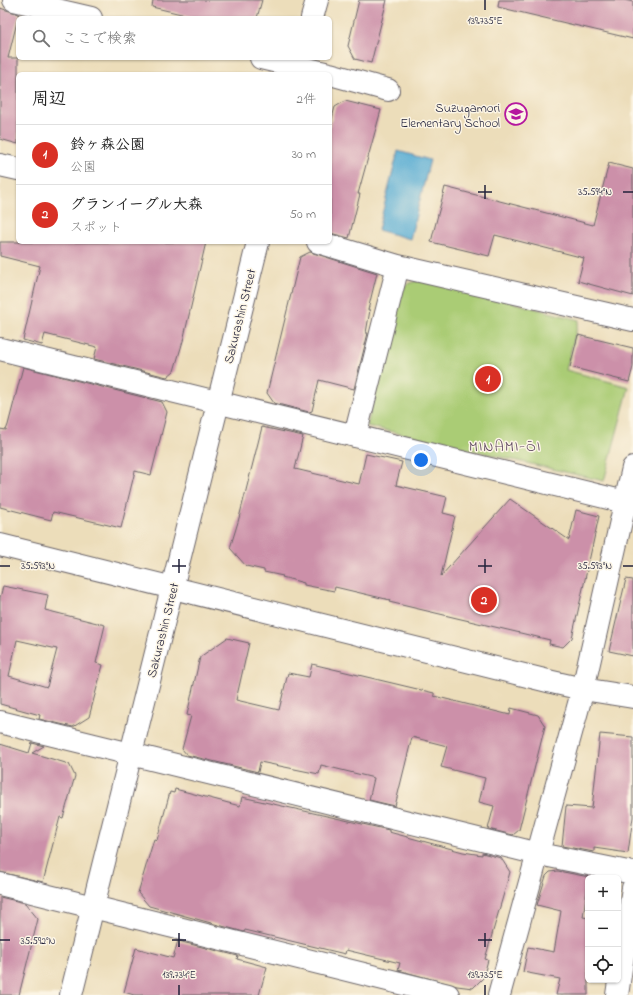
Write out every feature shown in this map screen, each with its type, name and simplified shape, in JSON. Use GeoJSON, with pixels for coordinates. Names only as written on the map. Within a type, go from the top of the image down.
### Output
{"type":"FeatureCollection","features":[{"type":"Feature","properties":{"kind":"street"},"geometry":{"type":"LineString","coordinates":[[14,0],[82,16]]}},
{"type":"Feature","properties":{"kind":"street"},"geometry":{"type":"LineString","coordinates":[[313,16],[317,0]]}},
{"type":"Feature","properties":{"kind":"street"},"geometry":{"type":"LineString","coordinates":[[271,60],[322,72]]}},
{"type":"Feature","properties":{"kind":"street"},"geometry":{"type":"LineString","coordinates":[[332,75],[388,90]]}},
{"type":"Feature","properties":{"kind":"street"},"geometry":{"type":"LineString","coordinates":[[0,165],[16,169]]}},
{"type":"Feature","properties":{"kind":"street","name":"Sakurashin Street"},"geometry":{"type":"LineString","coordinates":[[71,995],[258,244]]}},
{"type":"Feature","properties":{"kind":"street"},"geometry":{"type":"LineString","coordinates":[[325,244],[398,266],[633,320]]}},
{"type":"Feature","properties":{"kind":"street"},"geometry":{"type":"LineString","coordinates":[[355,436],[398,266]]}},
{"type":"Feature","properties":{"kind":"street"},"geometry":{"type":"LineString","coordinates":[[0,349],[629,503]]}},
{"type":"Feature","properties":{"kind":"street"},"geometry":{"type":"LineString","coordinates":[[499,995],[539,854],[583,689],[629,503],[633,468]]}},
{"type":"Feature","properties":{"kind":"street"},"geometry":{"type":"LineString","coordinates":[[0,545],[583,689],[633,697]]}},
{"type":"Feature","properties":{"kind":"street"},"geometry":{"type":"LineString","coordinates":[[0,722],[539,854],[633,873]]}},
{"type":"Feature","properties":{"kind":"street"},"geometry":{"type":"LineString","coordinates":[[0,884],[448,995]]}},
{"type":"Feature","properties":{"kind":"street"},"geometry":{"type":"LineString","coordinates":[[617,995],[633,888]]}},
{"type":"Feature","properties":{"kind":"green space"},"geometry":{"type":"Polygon","coordinates":[[[416,281],[431,281],[579,320],[566,370],[629,387],[604,481],[367,426],[400,290],[408,284],[416,281]]]}},
{"type":"Feature","properties":{"kind":"water"},"geometry":{"type":"Polygon","coordinates":[[[398,151],[430,160],[410,239],[378,230],[398,151]]]}},
{"type":"Feature","properties":{"kind":"building"},"geometry":{"type":"Polygon","coordinates":[[[153,0],[262,0],[258,16],[190,16],[152,7],[153,0]]]}},
{"type":"Feature","properties":{"kind":"building"},"geometry":{"type":"Polygon","coordinates":[[[359,0],[387,0],[371,63],[355,59],[348,46],[359,0]]]}},
{"type":"Feature","properties":{"kind":"building"},"geometry":{"type":"Polygon","coordinates":[[[499,0],[624,0],[633,2],[633,39],[498,7],[499,0]]]}},
{"type":"Feature","properties":{"kind":"building"},"geometry":{"type":"Polygon","coordinates":[[[0,8],[19,14],[18,16],[16,16],[16,26],[8,58],[16,58],[16,60],[18,60],[18,72],[16,72],[16,143],[0,139],[0,8]]]}},
{"type":"Feature","properties":{"kind":"building"},"geometry":{"type":"Polygon","coordinates":[[[345,101],[381,110],[358,194],[360,194],[349,238],[332,234],[332,118],[335,107],[345,101]]]}},
{"type":"Feature","properties":{"kind":"building"},"geometry":{"type":"Polygon","coordinates":[[[609,163],[633,169],[633,296],[578,281],[584,258],[495,235],[489,256],[431,242],[445,187],[593,225],[609,163]]]}},
{"type":"Feature","properties":{"kind":"building"},"geometry":{"type":"Polygon","coordinates":[[[0,242],[16,242],[16,244],[206,244],[183,341],[174,371],[167,377],[94,359],[97,347],[45,334],[42,345],[23,340],[40,266],[0,256],[0,242]]]}},
{"type":"Feature","properties":{"kind":"building"},"geometry":{"type":"Polygon","coordinates":[[[310,252],[377,273],[368,310],[370,310],[366,333],[368,333],[354,389],[319,380],[312,411],[309,412],[274,403],[267,393],[300,257],[310,252]]]}},
{"type":"Feature","properties":{"kind":"building"},"geometry":{"type":"Polygon","coordinates":[[[578,335],[633,348],[633,367],[629,382],[570,367],[578,335]]]}},
{"type":"Feature","properties":{"kind":"building"},"geometry":{"type":"Polygon","coordinates":[[[23,367],[162,402],[167,412],[151,475],[135,471],[121,528],[53,512],[51,520],[0,507],[0,429],[6,430],[8,425],[23,367]]]}},
{"type":"Feature","properties":{"kind":"building"},"geometry":{"type":"Polygon","coordinates":[[[262,427],[303,436],[295,469],[359,484],[366,454],[402,462],[396,485],[447,497],[443,513],[455,516],[441,576],[510,499],[569,540],[576,510],[599,516],[572,638],[563,647],[549,644],[550,640],[389,602],[390,600],[335,587],[334,591],[304,585],[304,583],[282,577],[283,576],[246,566],[230,548],[262,427]]]}},
{"type":"Feature","properties":{"kind":"building"},"geometry":{"type":"Polygon","coordinates":[[[626,579],[633,580],[633,656],[609,651],[626,579]]]}},
{"type":"Feature","properties":{"kind":"building"},"geometry":{"type":"Polygon","coordinates":[[[3,586],[48,595],[45,610],[105,625],[96,663],[103,665],[89,717],[73,727],[39,719],[40,715],[0,704],[0,598],[3,586]],[[17,640],[9,676],[47,687],[57,649],[17,640]]]}},
{"type":"Feature","properties":{"kind":"building"},"geometry":{"type":"Polygon","coordinates":[[[227,638],[249,643],[236,700],[279,710],[288,673],[309,677],[312,664],[434,693],[434,696],[510,715],[511,708],[538,715],[545,726],[519,830],[513,835],[488,829],[494,806],[479,802],[485,778],[441,767],[447,746],[412,737],[395,806],[369,800],[374,778],[321,765],[319,774],[260,762],[258,772],[187,755],[182,749],[191,716],[187,715],[200,657],[227,638]]]}},
{"type":"Feature","properties":{"kind":"building"},"geometry":{"type":"Polygon","coordinates":[[[600,734],[633,737],[633,817],[628,853],[594,848],[594,852],[562,846],[566,806],[592,808],[600,734]]]}},
{"type":"Feature","properties":{"kind":"building"},"geometry":{"type":"Polygon","coordinates":[[[32,743],[44,746],[32,753],[69,764],[75,776],[63,818],[60,817],[43,882],[0,872],[0,744],[29,753],[32,743]]]}},
{"type":"Feature","properties":{"kind":"building"},"geometry":{"type":"Polygon","coordinates":[[[175,789],[240,806],[242,797],[389,830],[389,832],[463,852],[482,855],[482,853],[501,858],[510,872],[485,959],[488,960],[483,978],[473,988],[457,986],[398,970],[400,963],[346,950],[345,954],[245,930],[244,932],[149,906],[138,893],[154,839],[157,840],[170,792],[174,793],[175,789]]]}},
{"type":"Feature","properties":{"kind":"building"},"geometry":{"type":"Polygon","coordinates":[[[558,871],[585,876],[585,904],[583,917],[585,917],[585,983],[588,983],[588,995],[556,995],[560,979],[523,972],[528,947],[554,952],[561,911],[537,905],[546,876],[550,872],[558,871]]]}},
{"type":"Feature","properties":{"kind":"building"},"geometry":{"type":"Polygon","coordinates":[[[0,897],[25,903],[38,919],[19,995],[0,995],[0,897]]]}},
{"type":"Feature","properties":{"kind":"building"},"geometry":{"type":"Polygon","coordinates":[[[178,941],[238,956],[237,959],[267,967],[259,995],[134,995],[124,992],[136,948],[173,958],[178,941]]]}},
{"type":"Feature","properties":{"kind":"place","name":"Suzugamori Elementary School"},"geometry":{"type":"Point","coordinates":[516,114]}},
{"type":"Feature","properties":{"kind":"place","name":"鈴ヶ森公園"},"geometry":{"type":"Point","coordinates":[488,379]}},
{"type":"Feature","properties":{"kind":"place","name":"グランイーグル大森"},"geometry":{"type":"Point","coordinates":[484,600]}},
{"type":"Feature","properties":{"kind":"district","name":"MINAMI-ŌI"},"geometry":{"type":"Point","coordinates":[505,446]}}]}
